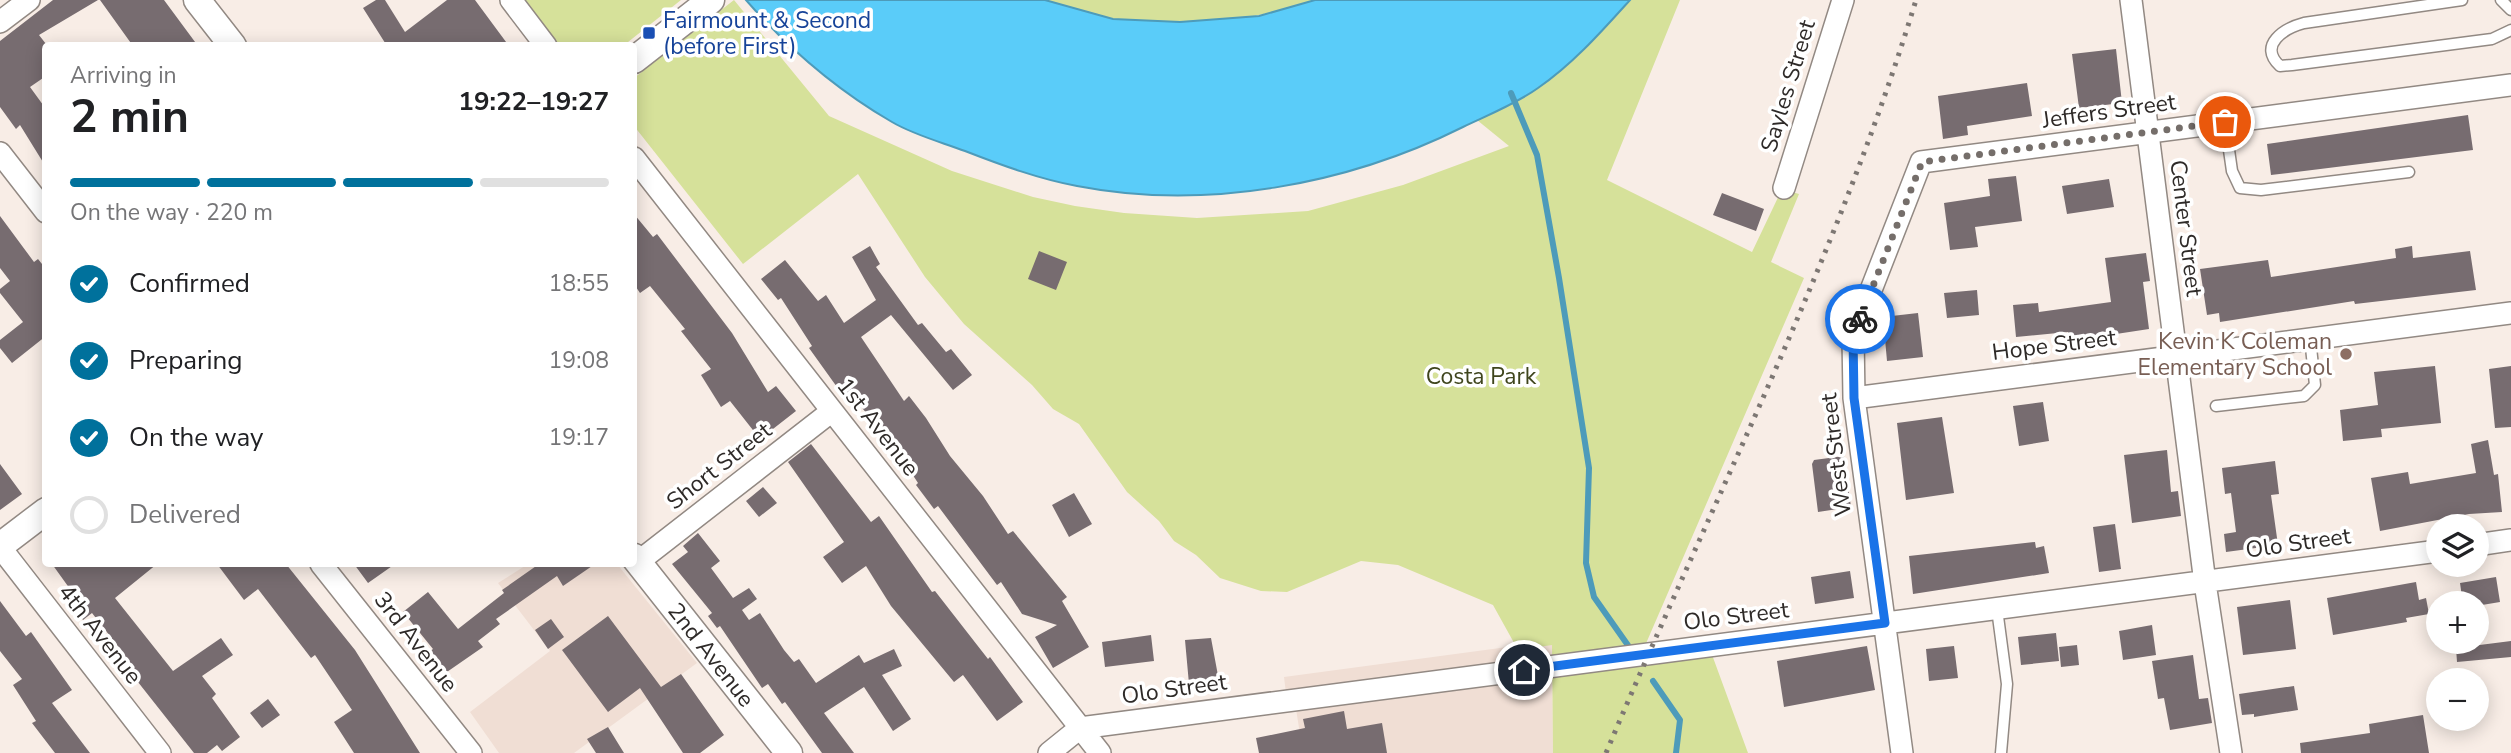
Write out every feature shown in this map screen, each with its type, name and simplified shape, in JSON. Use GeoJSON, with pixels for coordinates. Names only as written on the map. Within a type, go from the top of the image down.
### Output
{"type":"FeatureCollection","features":[{"type":"Feature","properties":{"kind":"street"},"geometry":{"type":"LineString","coordinates":[[0,22],[29,0]]}},
{"type":"Feature","properties":{"kind":"street"},"geometry":{"type":"LineString","coordinates":[[197,0],[230,42]]}},
{"type":"Feature","properties":{"kind":"street"},"geometry":{"type":"LineString","coordinates":[[511,0],[543,42]]}},
{"type":"Feature","properties":{"kind":"street"},"geometry":{"type":"LineString","coordinates":[[637,58],[711,0]]}},
{"type":"Feature","properties":{"kind":"street","name":"Sayles Street"},"geometry":{"type":"LineString","coordinates":[[1784,188],[1843,0]]}},
{"type":"Feature","properties":{"kind":"street","name":"Center Street"},"geometry":{"type":"LineString","coordinates":[[2131,0],[2206,583],[2231,753]]}},
{"type":"Feature","properties":{"kind":"street","name":"Jeffers Street"},"geometry":{"type":"LineString","coordinates":[[1922,162],[2511,85]]}},
{"type":"Feature","properties":{"kind":"street"},"geometry":{"type":"LineString","coordinates":[[0,153],[42,207]]}},
{"type":"Feature","properties":{"kind":"street","name":"1st Avenue"},"geometry":{"type":"LineString","coordinates":[[637,162],[1100,753]]}},
{"type":"Feature","properties":{"kind":"street","name":"West Street"},"geometry":{"type":"LineString","coordinates":[[1902,753],[1854,398],[1853,337],[1922,162]]}},
{"type":"Feature","properties":{"kind":"street","name":"Hope Street"},"geometry":{"type":"LineString","coordinates":[[1854,398],[2511,313]]}},
{"type":"Feature","properties":{"kind":"street","name":"Short Street"},"geometry":{"type":"LineString","coordinates":[[637,559],[832,411]]}},
{"type":"Feature","properties":{"kind":"street"},"geometry":{"type":"LineString","coordinates":[[0,547],[42,514]]}},
{"type":"Feature","properties":{"kind":"street"},"geometry":{"type":"LineString","coordinates":[[2489,543],[2511,540]]}},
{"type":"Feature","properties":{"kind":"street","name":"4th Avenue"},"geometry":{"type":"LineString","coordinates":[[0,547],[160,753]]}},
{"type":"Feature","properties":{"kind":"street","name":"Olo Street"},"geometry":{"type":"LineString","coordinates":[[1080,728],[2426,553]]}},
{"type":"Feature","properties":{"kind":"street","name":"2nd Avenue"},"geometry":{"type":"LineString","coordinates":[[637,561],[789,753]]}},
{"type":"Feature","properties":{"kind":"street","name":"3rd Avenue"},"geometry":{"type":"LineString","coordinates":[[323,567],[471,753]]}},
{"type":"Feature","properties":{"kind":"street"},"geometry":{"type":"LineString","coordinates":[[1049,753],[1080,728]]}},
{"type":"Feature","properties":{"kind":"lane"},"geometry":{"type":"LineString","coordinates":[[2462,0],[2304,23],[2282,31],[2272,43],[2271,53],[2280,66],[2292,65],[2491,39],[2511,30]]}},
{"type":"Feature","properties":{"kind":"lane"},"geometry":{"type":"LineString","coordinates":[[2501,0],[2511,10]]}},
{"type":"Feature","properties":{"kind":"lane"},"geometry":{"type":"LineString","coordinates":[[2225,122],[2232,172],[2240,188],[2261,190],[2409,172]]}},
{"type":"Feature","properties":{"kind":"lane"},"geometry":{"type":"LineString","coordinates":[[2216,406],[2304,396],[2315,385],[2311,338]]}},
{"type":"Feature","properties":{"kind":"lane"},"geometry":{"type":"LineString","coordinates":[[1997,609],[2007,684],[2001,753]]}},
{"type":"Feature","properties":{"kind":"shaded area"},"geometry":{"type":"Polygon","coordinates":[[[523,567],[619,567],[697,663],[574,753],[499,753],[470,712],[550,651],[498,583],[523,567]]]}},
{"type":"Feature","properties":{"kind":"shaded area"},"geometry":{"type":"Polygon","coordinates":[[[1552,641],[1553,753],[1303,753],[1296,709],[1288,709],[1284,677],[1552,641]]]}},
{"type":"Feature","properties":{"kind":"green space"},"geometry":{"type":"Polygon","coordinates":[[[506,0],[681,0],[628,42],[540,42],[506,0]]]}},
{"type":"Feature","properties":{"kind":"green space","name":"Costa Park"},"geometry":{"type":"Polygon","coordinates":[[[734,0],[829,116],[952,171],[1033,197],[1124,213],[1197,218],[1308,211],[1403,185],[1509,146],[1477,120],[1538,88],[1595,38],[1630,0],[1680,0],[1607,180],[1752,252],[1782,189],[1799,194],[1771,262],[1804,278],[1638,662],[1711,652],[1748,753],[1553,753],[1552,645],[1518,650],[1493,605],[1398,565],[1361,561],[1287,592],[1261,591],[1220,578],[1196,555],[1174,541],[1159,521],[1127,492],[1079,424],[1053,409],[1032,385],[964,324],[925,277],[858,174],[743,264],[637,130],[637,76],[734,0]]]}},
{"type":"Feature","properties":{"kind":"green space"},"geometry":{"type":"Polygon","coordinates":[[[1045,0],[1315,0],[1241,18],[1163,24],[1104,18],[1045,0]]]}},
{"type":"Feature","properties":{"kind":"water"},"geometry":{"type":"Polygon","coordinates":[[[746,0],[1045,0],[1113,19],[1180,22],[1259,16],[1315,0],[1630,0],[1575,58],[1551,79],[1502,109],[1418,147],[1324,178],[1274,188],[1225,194],[1175,195],[1126,193],[1063,183],[1034,176],[909,131],[832,82],[778,34],[746,0]]]}},
{"type":"Feature","properties":{"kind":"building"},"geometry":{"type":"Polygon","coordinates":[[[53,0],[98,0],[39,35],[44,42],[42,42],[42,79],[30,87],[42,104],[42,161],[20,125],[16,129],[0,107],[0,41],[53,0]]]}},
{"type":"Feature","properties":{"kind":"building"},"geometry":{"type":"Polygon","coordinates":[[[100,0],[164,0],[195,42],[130,42],[100,0]]]}},
{"type":"Feature","properties":{"kind":"building"},"geometry":{"type":"Polygon","coordinates":[[[376,0],[385,0],[405,32],[447,0],[475,0],[506,42],[384,42],[363,8],[376,0]]]}},
{"type":"Feature","properties":{"kind":"building"},"geometry":{"type":"Polygon","coordinates":[[[2116,49],[2122,103],[2079,108],[2072,54],[2116,49]]]}},
{"type":"Feature","properties":{"kind":"building"},"geometry":{"type":"Polygon","coordinates":[[[2027,83],[2032,116],[1967,126],[1968,135],[1943,139],[1938,96],[2027,83]]]}},
{"type":"Feature","properties":{"kind":"building"},"geometry":{"type":"Polygon","coordinates":[[[2468,115],[2473,150],[2271,175],[2267,144],[2468,115]]]}},
{"type":"Feature","properties":{"kind":"building"},"geometry":{"type":"Polygon","coordinates":[[[2016,176],[2022,221],[1975,227],[1978,247],[1950,250],[1944,203],[1990,196],[1988,179],[2016,176]]]}},
{"type":"Feature","properties":{"kind":"building"},"geometry":{"type":"Polygon","coordinates":[[[2109,179],[2114,207],[2067,214],[2062,186],[2109,179]]]}},
{"type":"Feature","properties":{"kind":"building"},"geometry":{"type":"Polygon","coordinates":[[[1722,193],[1764,209],[1756,231],[1713,215],[1722,193]]]}},
{"type":"Feature","properties":{"kind":"building"},"geometry":{"type":"Polygon","coordinates":[[[0,216],[34,262],[38,259],[42,264],[42,339],[12,363],[0,348],[0,340],[23,322],[0,293],[0,289],[10,281],[0,268],[0,216]]]}},
{"type":"Feature","properties":{"kind":"building"},"geometry":{"type":"Polygon","coordinates":[[[637,218],[653,237],[657,234],[732,333],[768,392],[776,386],[796,411],[760,439],[730,401],[721,407],[701,375],[711,369],[681,331],[685,329],[650,286],[640,293],[637,288],[637,218]]]}},
{"type":"Feature","properties":{"kind":"building"},"geometry":{"type":"Polygon","coordinates":[[[870,246],[880,264],[876,267],[918,325],[922,323],[946,352],[951,349],[972,375],[953,390],[891,315],[861,337],[904,401],[909,396],[1008,534],[1013,531],[1067,597],[1062,601],[1089,647],[1053,668],[1035,637],[1057,625],[1022,614],[1001,582],[997,585],[938,506],[934,509],[916,485],[918,483],[899,454],[859,404],[852,408],[809,348],[812,346],[781,298],[778,300],[761,279],[785,260],[818,301],[826,295],[844,323],[876,300],[852,257],[870,246]]]}},
{"type":"Feature","properties":{"kind":"building"},"geometry":{"type":"Polygon","coordinates":[[[2412,246],[2413,258],[2470,251],[2476,290],[2355,304],[2354,301],[2220,322],[2219,313],[2207,315],[2200,269],[2268,260],[2271,277],[2396,258],[2395,249],[2412,246]]]}},
{"type":"Feature","properties":{"kind":"building"},"geometry":{"type":"Polygon","coordinates":[[[1039,251],[1067,262],[1056,290],[1028,279],[1039,251]]]}},
{"type":"Feature","properties":{"kind":"building"},"geometry":{"type":"Polygon","coordinates":[[[2146,253],[2150,281],[2143,282],[2149,329],[2070,341],[2068,332],[2016,337],[2013,305],[2038,303],[2039,312],[2111,302],[2105,258],[2146,253]]]}},
{"type":"Feature","properties":{"kind":"building"},"geometry":{"type":"Polygon","coordinates":[[[1977,290],[1979,315],[1947,318],[1944,293],[1977,290]]]}},
{"type":"Feature","properties":{"kind":"building"},"geometry":{"type":"Polygon","coordinates":[[[1918,313],[1923,357],[1887,361],[1883,317],[1918,313]]]}},
{"type":"Feature","properties":{"kind":"building"},"geometry":{"type":"Polygon","coordinates":[[[2435,366],[2441,423],[2381,429],[2382,437],[2343,441],[2340,410],[2378,405],[2374,372],[2435,366]]]}},
{"type":"Feature","properties":{"kind":"building"},"geometry":{"type":"Polygon","coordinates":[[[2511,366],[2511,427],[2495,428],[2489,369],[2511,366]]]}},
{"type":"Feature","properties":{"kind":"building"},"geometry":{"type":"Polygon","coordinates":[[[2043,402],[2049,441],[2019,446],[2013,406],[2043,402]]]}},
{"type":"Feature","properties":{"kind":"building"},"geometry":{"type":"Polygon","coordinates":[[[1942,417],[1954,493],[1906,500],[1897,423],[1942,417]]]}},
{"type":"Feature","properties":{"kind":"building"},"geometry":{"type":"Polygon","coordinates":[[[2488,440],[2494,475],[2498,474],[2502,512],[2426,514],[2426,522],[2380,531],[2371,478],[2408,472],[2410,484],[2476,473],[2471,444],[2488,440]]]}},
{"type":"Feature","properties":{"kind":"building"},"geometry":{"type":"Polygon","coordinates":[[[811,444],[871,522],[879,516],[932,592],[935,591],[988,659],[990,657],[1023,702],[997,721],[963,675],[954,682],[891,606],[866,566],[842,583],[823,557],[844,542],[788,462],[811,444]]]}},
{"type":"Feature","properties":{"kind":"building"},"geometry":{"type":"Polygon","coordinates":[[[2167,450],[2171,492],[2178,491],[2181,516],[2132,523],[2124,455],[2167,450]]]}},
{"type":"Feature","properties":{"kind":"building"},"geometry":{"type":"Polygon","coordinates":[[[1844,456],[1851,507],[1818,512],[1812,464],[1814,460],[1844,456]]]}},
{"type":"Feature","properties":{"kind":"building"},"geometry":{"type":"Polygon","coordinates":[[[2275,461],[2279,494],[2271,495],[2278,545],[2226,552],[2224,534],[2236,532],[2231,493],[2225,494],[2222,468],[2275,461]]]}},
{"type":"Feature","properties":{"kind":"building"},"geometry":{"type":"Polygon","coordinates":[[[0,464],[22,494],[0,510],[0,464]]]}},
{"type":"Feature","properties":{"kind":"building"},"geometry":{"type":"Polygon","coordinates":[[[763,487],[777,503],[759,517],[746,501],[763,487]]]}},
{"type":"Feature","properties":{"kind":"building"},"geometry":{"type":"Polygon","coordinates":[[[1074,493],[1092,524],[1069,537],[1052,505],[1074,493]]]}},
{"type":"Feature","properties":{"kind":"building"},"geometry":{"type":"Polygon","coordinates":[[[2115,524],[2121,569],[2099,572],[2093,527],[2115,524]]]}},
{"type":"Feature","properties":{"kind":"building"},"geometry":{"type":"Polygon","coordinates":[[[698,533],[720,561],[711,568],[733,598],[749,588],[757,599],[742,610],[749,620],[760,613],[784,650],[794,662],[799,659],[816,683],[859,655],[864,663],[894,649],[902,666],[882,675],[911,719],[893,731],[864,687],[824,713],[854,753],[822,753],[785,702],[782,704],[768,684],[762,688],[720,626],[717,628],[708,616],[712,613],[672,564],[688,552],[683,546],[698,533]]]}},
{"type":"Feature","properties":{"kind":"building"},"geometry":{"type":"Polygon","coordinates":[[[2035,542],[2036,548],[2044,546],[2049,573],[1913,594],[1909,556],[2035,542]]]}},
{"type":"Feature","properties":{"kind":"building"},"geometry":{"type":"Polygon","coordinates":[[[54,567],[153,567],[115,598],[173,671],[221,638],[233,655],[202,676],[216,694],[212,698],[240,737],[222,751],[217,745],[207,753],[194,753],[119,658],[124,654],[92,613],[83,620],[63,593],[70,589],[54,567]]]}},
{"type":"Feature","properties":{"kind":"building"},"geometry":{"type":"Polygon","coordinates":[[[219,567],[288,567],[355,650],[420,753],[354,753],[334,722],[352,710],[315,655],[311,658],[258,589],[244,600],[219,567]]]}},
{"type":"Feature","properties":{"kind":"building"},"geometry":{"type":"Polygon","coordinates":[[[356,567],[391,567],[368,583],[356,567]]]}},
{"type":"Feature","properties":{"kind":"building"},"geometry":{"type":"Polygon","coordinates":[[[535,567],[591,567],[563,586],[557,576],[496,619],[500,624],[478,641],[483,647],[444,674],[429,652],[433,649],[403,612],[428,592],[458,629],[504,593],[502,590],[535,567]]]}},
{"type":"Feature","properties":{"kind":"building"},"geometry":{"type":"Polygon","coordinates":[[[1850,571],[1854,598],[1815,604],[1811,577],[1850,571]]]}},
{"type":"Feature","properties":{"kind":"building"},"geometry":{"type":"Polygon","coordinates":[[[2496,577],[2500,602],[2489,604],[2489,591],[2461,591],[2460,583],[2496,577]]]}},
{"type":"Feature","properties":{"kind":"building"},"geometry":{"type":"Polygon","coordinates":[[[2416,582],[2419,600],[2426,598],[2426,615],[2406,618],[2407,622],[2333,635],[2327,598],[2416,582]]]}},
{"type":"Feature","properties":{"kind":"building"},"geometry":{"type":"Polygon","coordinates":[[[2290,600],[2296,649],[2243,655],[2237,607],[2290,600]]]}},
{"type":"Feature","properties":{"kind":"building"},"geometry":{"type":"Polygon","coordinates":[[[0,601],[26,636],[31,632],[72,690],[52,703],[90,753],[55,753],[32,723],[36,721],[13,685],[22,679],[0,651],[0,601]]]}},
{"type":"Feature","properties":{"kind":"building"},"geometry":{"type":"Polygon","coordinates":[[[608,616],[661,687],[681,674],[724,735],[700,753],[683,753],[640,688],[608,712],[562,650],[608,616]]]}},
{"type":"Feature","properties":{"kind":"building"},"geometry":{"type":"Polygon","coordinates":[[[551,619],[564,637],[548,649],[535,630],[551,619]]]}},
{"type":"Feature","properties":{"kind":"building"},"geometry":{"type":"Polygon","coordinates":[[[2152,625],[2156,655],[2123,660],[2119,631],[2152,625]]]}},
{"type":"Feature","properties":{"kind":"building"},"geometry":{"type":"Polygon","coordinates":[[[2056,633],[2059,661],[2021,665],[2018,637],[2056,633]]]}},
{"type":"Feature","properties":{"kind":"building"},"geometry":{"type":"Polygon","coordinates":[[[1151,635],[1154,661],[1105,667],[1102,642],[1151,635]]]}},
{"type":"Feature","properties":{"kind":"building"},"geometry":{"type":"Polygon","coordinates":[[[1211,638],[1219,681],[1189,684],[1185,640],[1211,638]]]}},
{"type":"Feature","properties":{"kind":"building"},"geometry":{"type":"Polygon","coordinates":[[[2511,641],[2511,657],[2457,662],[2456,654],[2489,654],[2489,644],[2511,641]]]}},
{"type":"Feature","properties":{"kind":"building"},"geometry":{"type":"Polygon","coordinates":[[[2077,645],[2079,665],[2061,667],[2059,647],[2077,645]]]}},
{"type":"Feature","properties":{"kind":"building"},"geometry":{"type":"Polygon","coordinates":[[[1867,646],[1875,690],[1784,707],[1777,661],[1867,646]]]}},
{"type":"Feature","properties":{"kind":"building"},"geometry":{"type":"Polygon","coordinates":[[[1954,646],[1958,678],[1929,681],[1926,649],[1954,646]]]}},
{"type":"Feature","properties":{"kind":"building"},"geometry":{"type":"Polygon","coordinates":[[[2193,655],[2199,699],[2208,698],[2212,723],[2170,730],[2164,698],[2158,699],[2152,661],[2193,655]]]}},
{"type":"Feature","properties":{"kind":"building"},"geometry":{"type":"Polygon","coordinates":[[[2294,686],[2298,710],[2254,717],[2254,714],[2242,715],[2239,694],[2294,686]]]}},
{"type":"Feature","properties":{"kind":"building"},"geometry":{"type":"Polygon","coordinates":[[[268,699],[280,715],[262,728],[250,713],[268,699]]]}},
{"type":"Feature","properties":{"kind":"building"},"geometry":{"type":"Polygon","coordinates":[[[1344,711],[1347,729],[1382,723],[1387,753],[1259,753],[1256,738],[1305,728],[1303,719],[1344,711]]]}},
{"type":"Feature","properties":{"kind":"building"},"geometry":{"type":"Polygon","coordinates":[[[2423,715],[2429,753],[2301,753],[2300,743],[2370,733],[2369,724],[2423,715]]]}},
{"type":"Feature","properties":{"kind":"building"},"geometry":{"type":"Polygon","coordinates":[[[608,727],[624,753],[596,753],[587,739],[608,727]]]}},
{"type":"Feature","properties":{"kind":"waterway"},"geometry":{"type":"LineString","coordinates":[[1511,93],[1537,155],[1559,278],[1589,468],[1586,563],[1594,597],[1632,651]]}},
{"type":"Feature","properties":{"kind":"waterway"},"geometry":{"type":"LineString","coordinates":[[1653,681],[1680,720],[1676,753]]}},
{"type":"Feature","properties":{"kind":"railway"},"geometry":{"type":"LineString","coordinates":[[1606,753],[1811,287],[1884,97],[1916,0]]}},
{"type":"Feature","properties":{"kind":"way so far"},"geometry":{"type":"LineString","coordinates":[[1860,319],[1922,162],[2225,122]]}},
{"type":"Feature","properties":{"kind":"place","name":"Fairmount & Second (before First)"},"geometry":{"type":"Point","coordinates":[649,33]}},
{"type":"Feature","properties":{"kind":"place","name":"Kevin K Coleman Elementary School"},"geometry":{"type":"Point","coordinates":[2346,354]}},
{"type":"Feature","properties":{"kind":"route"},"geometry":{"type":"LineString","coordinates":[[1524,670],[1885,623],[1854,398],[1853,337],[1860,319]]}}]}
